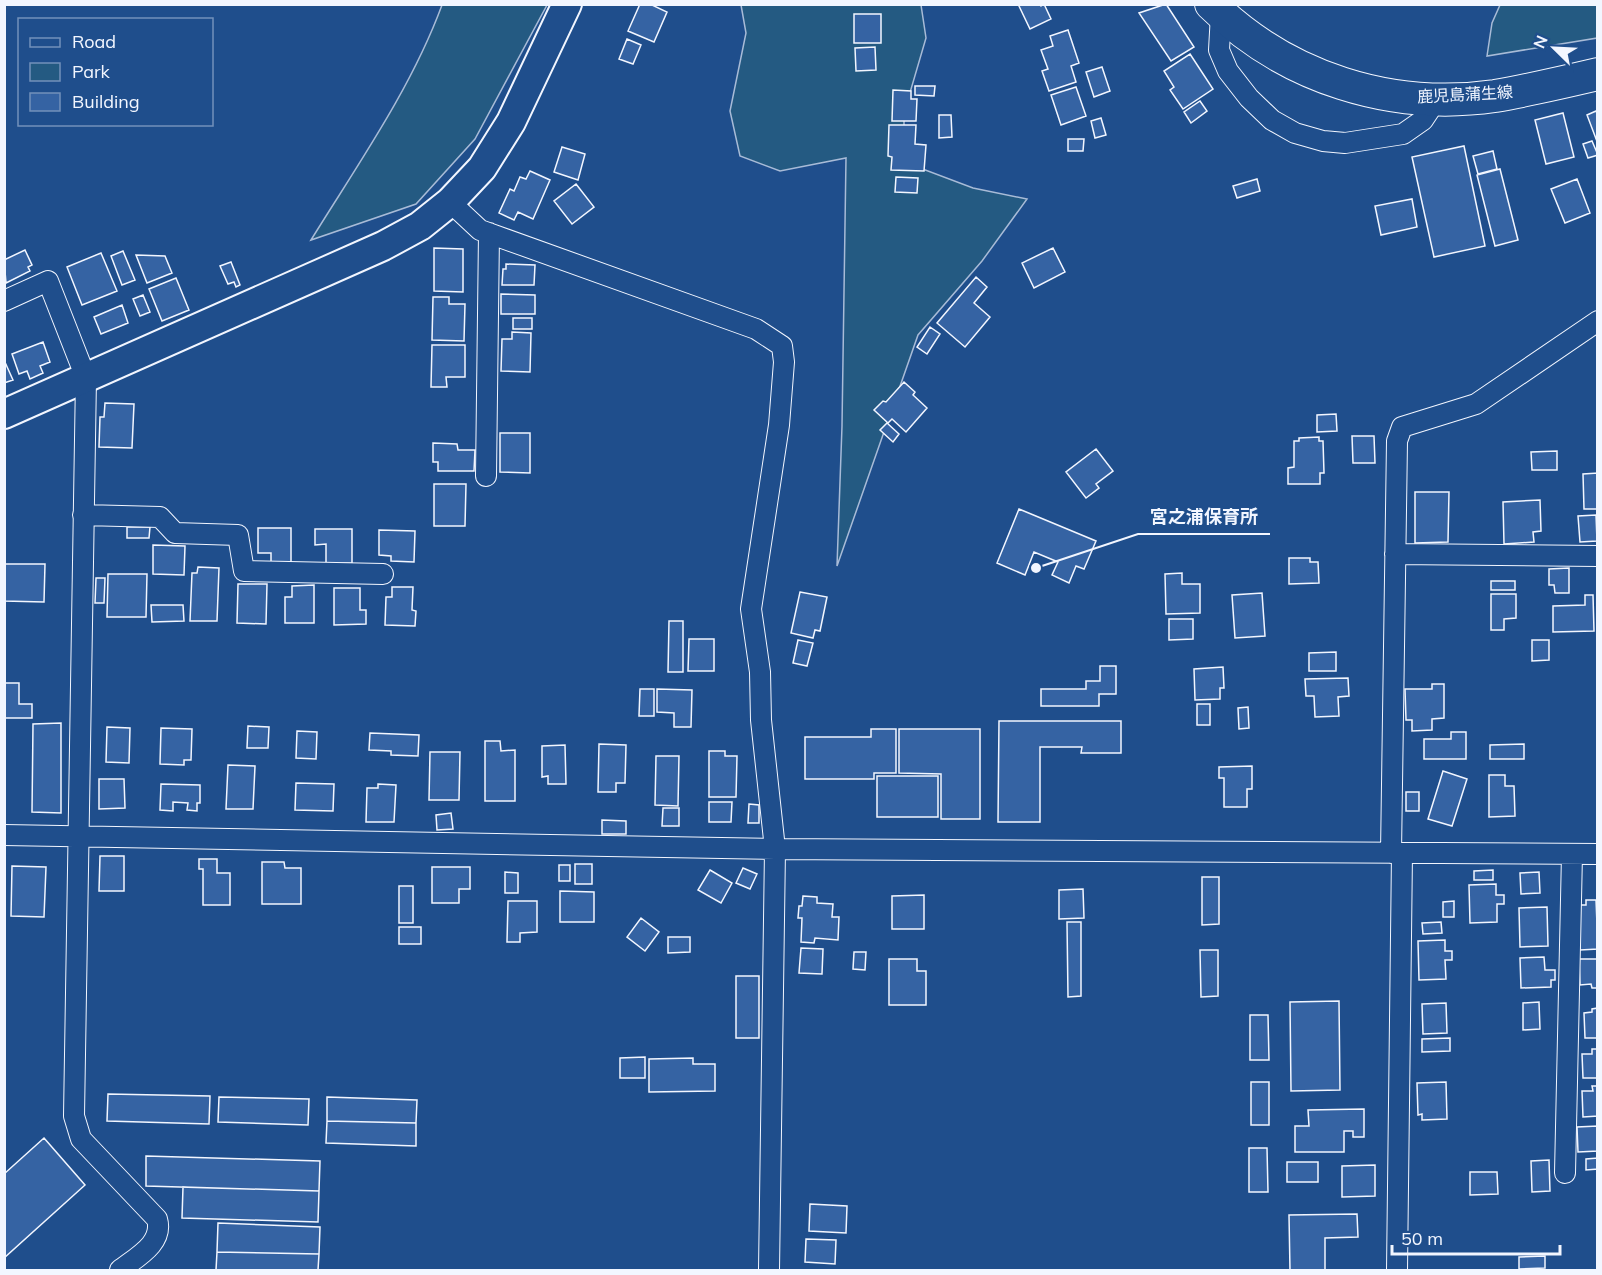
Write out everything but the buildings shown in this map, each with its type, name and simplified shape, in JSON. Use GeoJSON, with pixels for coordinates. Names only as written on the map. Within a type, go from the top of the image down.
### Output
{"type":"FeatureCollection","features":[{"type":"Feature","properties":{"kind":"main road","name":"鹿児島蒲生線"},"geometry":{"type":"LineString","coordinates":[[1216,9],[1252,40],[1296,65],[1342,84],[1389,96],[1437,99],[1493,96],[1552,86],[1598,74]]}},
{"type":"Feature","properties":{"kind":"street"},"geometry":{"type":"LineString","coordinates":[[4,414],[383,246],[420,225],[450,202],[482,168],[511,122],[567,4]]}},
{"type":"Feature","properties":{"kind":"street"},"geometry":{"type":"LineString","coordinates":[[1216,9],[1219,50],[1228,71],[1249,98],[1272,120],[1295,133],[1323,141],[1345,143],[1403,135],[1423,120],[1437,99]]}},
{"type":"Feature","properties":{"kind":"street"},"geometry":{"type":"LineString","coordinates":[[450,202],[480,230],[756,329],[782,346],[784,362],[779,425],[751,609],[760,672],[762,720],[775,849],[769,1270]]}},
{"type":"Feature","properties":{"kind":"street"},"geometry":{"type":"LineString","coordinates":[[486,476],[489,233]]}},
{"type":"Feature","properties":{"kind":"street"},"geometry":{"type":"LineString","coordinates":[[4,301],[48,281],[87,378],[74,1116],[81,1139],[157,1220],[160,1228],[153,1243],[120,1270]]}},
{"type":"Feature","properties":{"kind":"street"},"geometry":{"type":"LineString","coordinates":[[1397,1270],[1395,554],[1397,441],[1402,427],[1476,404],[1598,321]]}},
{"type":"Feature","properties":{"kind":"street"},"geometry":{"type":"LineString","coordinates":[[83,515],[160,517],[175,533],[238,535],[244,570],[383,574]]}},
{"type":"Feature","properties":{"kind":"street"},"geometry":{"type":"LineString","coordinates":[[1395,554],[1598,556]]}},
{"type":"Feature","properties":{"kind":"street"},"geometry":{"type":"LineString","coordinates":[[4,835],[775,849],[1598,854]]}},
{"type":"Feature","properties":{"kind":"street"},"geometry":{"type":"LineString","coordinates":[[1565,1173],[1572,854]]}},
{"type":"Feature","properties":{"kind":"green space"},"geometry":{"type":"Polygon","coordinates":[[[442,5],[547,5],[475,139],[416,204],[311,240],[399,96],[442,5]]]}},
{"type":"Feature","properties":{"kind":"green space"},"geometry":{"type":"Polygon","coordinates":[[[741,5],[921,5],[926,38],[904,113],[904,162],[973,188],[1027,199],[982,261],[918,335],[837,566],[842,426],[846,158],[780,171],[740,156],[730,111],[746,33],[741,5]]]}},
{"type":"Feature","properties":{"kind":"green space"},"geometry":{"type":"Polygon","coordinates":[[[1500,5],[1597,5],[1597,38],[1487,56],[1492,23],[1500,5]]]}},
{"type":"Feature","properties":{"kind":"place","name":"宮之浦保育所"},"geometry":{"type":"Point","coordinates":[1036,568]}}]}
